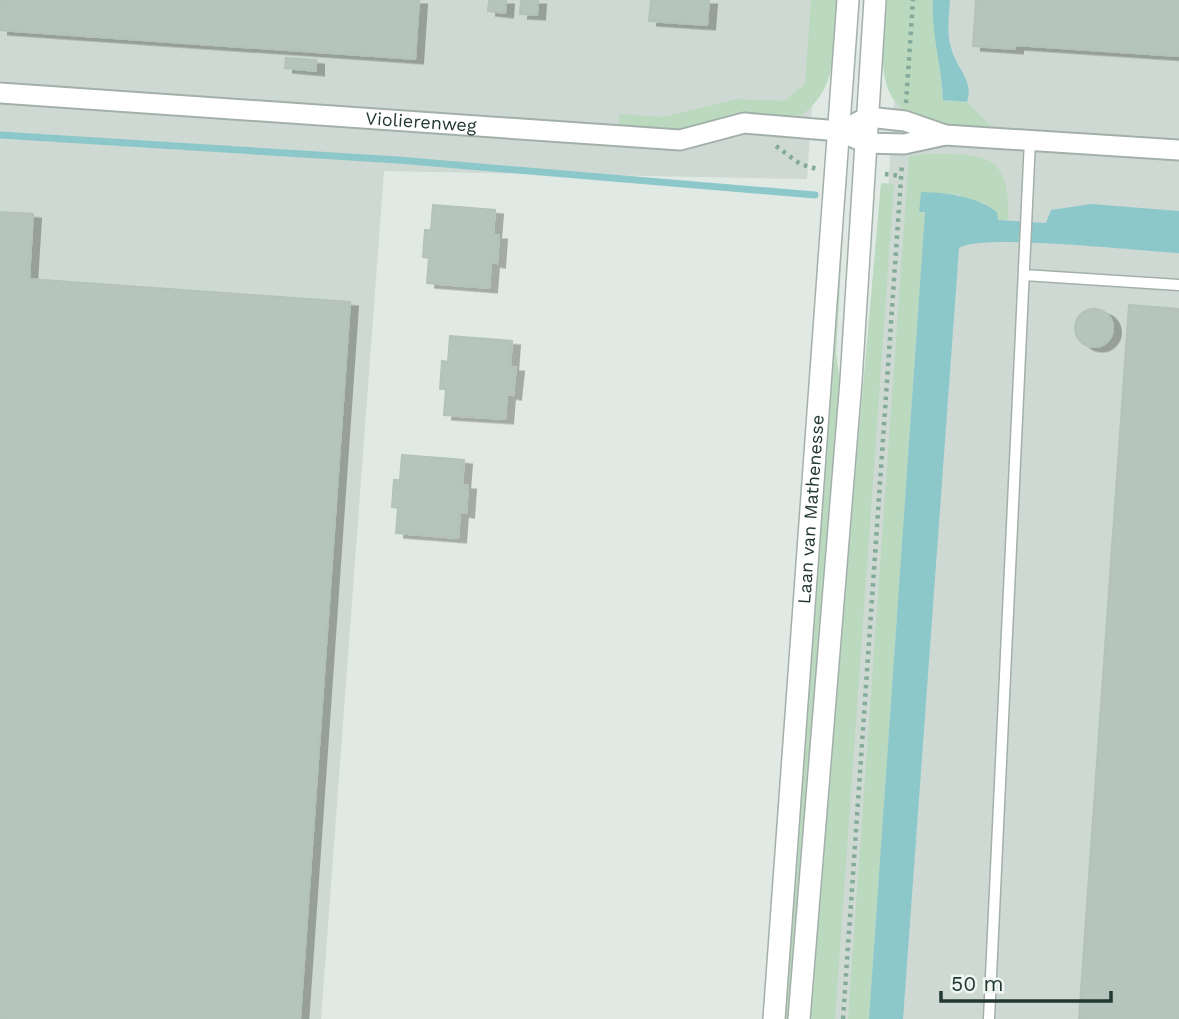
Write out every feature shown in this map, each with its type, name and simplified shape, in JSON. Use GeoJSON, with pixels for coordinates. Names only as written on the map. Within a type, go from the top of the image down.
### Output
{"type":"FeatureCollection","features":[{"type":"Feature","properties":{"kind":"street","name":"Laan van Mathenesse"},"geometry":{"type":"LineString","coordinates":[[774,1019],[849,0]]}},
{"type":"Feature","properties":{"kind":"street","name":"Laan van Mathenesse"},"geometry":{"type":"LineString","coordinates":[[799,1019],[850,395],[875,0]]}},
{"type":"Feature","properties":{"kind":"street","name":"Violierenweg"},"geometry":{"type":"LineString","coordinates":[[0,93],[680,139],[744,123],[839,131]]}},
{"type":"Feature","properties":{"kind":"street"},"geometry":{"type":"LineString","coordinates":[[839,131],[868,117],[905,121],[945,135]]}},
{"type":"Feature","properties":{"kind":"street"},"geometry":{"type":"LineString","coordinates":[[839,131],[866,143],[904,144],[945,135],[1179,150]]}},
{"type":"Feature","properties":{"kind":"lane"},"geometry":{"type":"LineString","coordinates":[[989,1019],[1030,140]]}},
{"type":"Feature","properties":{"kind":"lane"},"geometry":{"type":"LineString","coordinates":[[1024,275],[1179,285]]}},
{"type":"Feature","properties":{"kind":"path"},"geometry":{"type":"LineString","coordinates":[[905,121],[913,0]]}},
{"type":"Feature","properties":{"kind":"path"},"geometry":{"type":"LineString","coordinates":[[843,1019],[904,144]]}},
{"type":"Feature","properties":{"kind":"shaded area"},"geometry":{"type":"Polygon","coordinates":[[[0,0],[819,0],[807,179],[384,171],[321,1019],[0,1019],[0,0]]]}},
{"type":"Feature","properties":{"kind":"shaded area"},"geometry":{"type":"Polygon","coordinates":[[[901,0],[1179,0],[1179,1019],[831,1019],[901,0]]]}},
{"type":"Feature","properties":{"kind":"green space"},"geometry":{"type":"Polygon","coordinates":[[[811,0],[837,0],[835,48],[829,78],[823,92],[801,115],[748,115],[688,132],[618,129],[619,114],[662,117],[738,99],[784,101],[805,84],[811,0]]]}},
{"type":"Feature","properties":{"kind":"green space"},"geometry":{"type":"Polygon","coordinates":[[[884,0],[933,0],[943,100],[967,102],[994,129],[929,120],[908,112],[895,101],[887,85],[883,63],[884,0]]]}},
{"type":"Feature","properties":{"kind":"green space"},"geometry":{"type":"Polygon","coordinates":[[[909,156],[977,156],[998,168],[1008,197],[1008,220],[997,220],[984,203],[957,194],[919,212],[925,211],[869,1019],[848,1019],[909,156]]]}},
{"type":"Feature","properties":{"kind":"green space"},"geometry":{"type":"Polygon","coordinates":[[[881,183],[894,184],[835,1019],[807,1019],[881,183]]]}},
{"type":"Feature","properties":{"kind":"green space"},"geometry":{"type":"Polygon","coordinates":[[[838,194],[845,194],[836,354],[843,399],[794,1019],[780,1019],[838,194]]]}},
{"type":"Feature","properties":{"kind":"water"},"geometry":{"type":"Polygon","coordinates":[[[933,0],[950,0],[950,45],[967,82],[967,102],[943,100],[933,0]]]}},
{"type":"Feature","properties":{"kind":"water"},"geometry":{"type":"Polygon","coordinates":[[[921,192],[971,199],[997,212],[998,220],[1046,223],[1051,210],[1091,204],[1179,211],[1179,253],[1029,242],[974,244],[959,248],[903,1019],[869,1019],[925,212],[919,212],[921,192]]]}},
{"type":"Feature","properties":{"kind":"building"},"geometry":{"type":"Polygon","coordinates":[[[0,0],[419,0],[415,59],[0,30],[0,0]]]}},
{"type":"Feature","properties":{"kind":"building"},"geometry":{"type":"Polygon","coordinates":[[[489,0],[506,0],[505,13],[488,11],[489,0]]]}},
{"type":"Feature","properties":{"kind":"building"},"geometry":{"type":"Polygon","coordinates":[[[521,0],[538,0],[537,15],[520,14],[521,0]]]}},
{"type":"Feature","properties":{"kind":"building"},"geometry":{"type":"Polygon","coordinates":[[[651,0],[709,0],[707,25],[649,21],[651,0]]]}},
{"type":"Feature","properties":{"kind":"building"},"geometry":{"type":"Polygon","coordinates":[[[976,0],[1179,0],[1179,56],[1015,45],[1015,49],[973,46],[976,0]]]}},
{"type":"Feature","properties":{"kind":"building"},"geometry":{"type":"Polygon","coordinates":[[[286,58],[316,60],[316,71],[285,68],[286,58]]]}},
{"type":"Feature","properties":{"kind":"building"},"geometry":{"type":"Polygon","coordinates":[[[433,205],[495,210],[493,235],[499,235],[497,263],[491,262],[489,288],[427,283],[429,258],[423,257],[425,230],[431,230],[433,205]]]}},
{"type":"Feature","properties":{"kind":"building"},"geometry":{"type":"Polygon","coordinates":[[[0,212],[33,214],[29,279],[350,302],[300,1019],[0,1019],[0,212]]]}},
{"type":"Feature","properties":{"kind":"building"},"geometry":{"type":"Polygon","coordinates":[[[1129,305],[1179,309],[1179,1019],[1079,1019],[1129,305]]]}},
{"type":"Feature","properties":{"kind":"building"},"geometry":{"type":"Polygon","coordinates":[[[1094,309],[1107,315],[1113,328],[1107,341],[1094,347],[1081,341],[1075,328],[1081,315],[1094,309]]]}},
{"type":"Feature","properties":{"kind":"building"},"geometry":{"type":"Polygon","coordinates":[[[450,336],[512,341],[510,367],[516,367],[513,395],[507,394],[505,419],[444,415],[446,389],[440,389],[442,361],[448,362],[450,336]]]}},
{"type":"Feature","properties":{"kind":"building"},"geometry":{"type":"Polygon","coordinates":[[[402,455],[464,460],[462,485],[468,485],[466,513],[460,512],[458,538],[396,533],[398,508],[392,507],[394,480],[400,480],[402,455]]]}},
{"type":"Feature","properties":{"kind":"waterway"},"geometry":{"type":"LineString","coordinates":[[0,135],[398,160],[815,195]]}}]}
